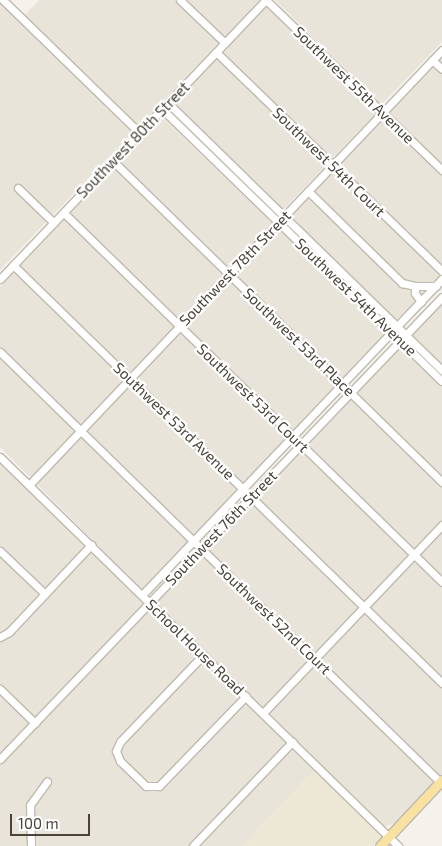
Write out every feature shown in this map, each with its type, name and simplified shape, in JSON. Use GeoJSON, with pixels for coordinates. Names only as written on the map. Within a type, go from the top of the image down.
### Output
{"type":"FeatureCollection","features":[{"type":"Feature","properties":{"kind":"main road"},"geometry":{"type":"LineString","coordinates":[[380,846],[441,781]]}},
{"type":"Feature","properties":{"kind":"street"},"geometry":{"type":"LineString","coordinates":[[3,0],[140,132]]}},
{"type":"Feature","properties":{"kind":"street"},"geometry":{"type":"LineString","coordinates":[[180,0],[225,43]]}},
{"type":"Feature","properties":{"kind":"street","name":"Southwest 80th Street"},"geometry":{"type":"LineString","coordinates":[[0,279],[266,0]]}},
{"type":"Feature","properties":{"kind":"street","name":"Southwest 55th Avenue"},"geometry":{"type":"LineString","coordinates":[[266,0],[442,170]]}},
{"type":"Feature","properties":{"kind":"street","name":"Southwest 78th Street"},"geometry":{"type":"LineString","coordinates":[[28,485],[442,50]]}},
{"type":"Feature","properties":{"kind":"street","name":"Southwest 54th Court"},"geometry":{"type":"LineString","coordinates":[[216,52],[442,271]]}},
{"type":"Feature","properties":{"kind":"street"},"geometry":{"type":"LineString","coordinates":[[432,60],[442,69]]}},
{"type":"Feature","properties":{"kind":"street","name":"Southwest 54th Avenue"},"geometry":{"type":"LineString","coordinates":[[168,103],[391,332],[442,381]]}},
{"type":"Feature","properties":{"kind":"street","name":"Southwest 54th Avenue"},"geometry":{"type":"LineString","coordinates":[[162,109],[397,326],[442,370]]}},
{"type":"Feature","properties":{"kind":"street","name":"Southwest 53rd Place"},"geometry":{"type":"LineString","coordinates":[[113,161],[442,482]]}},
{"type":"Feature","properties":{"kind":"street"},"geometry":{"type":"LineString","coordinates":[[18,188],[54,223]]}},
{"type":"Feature","properties":{"kind":"street"},"geometry":{"type":"LineString","coordinates":[[308,191],[402,283],[415,286],[436,286]]}},
{"type":"Feature","properties":{"kind":"street","name":"Southwest 53rd Court"},"geometry":{"type":"LineString","coordinates":[[64,213],[442,582]]}},
{"type":"Feature","properties":{"kind":"street","name":"Southwest 53rd Avenue"},"geometry":{"type":"LineString","coordinates":[[14,265],[442,683]]}},
{"type":"Feature","properties":{"kind":"street","name":"Southwest 76th Street"},"geometry":{"type":"LineString","coordinates":[[142,596],[442,279]]}},
{"type":"Feature","properties":{"kind":"street"},"geometry":{"type":"LineString","coordinates":[[415,286],[415,293],[421,302]]}},
{"type":"Feature","properties":{"kind":"street","name":"Southwest 76th Street"},"geometry":{"type":"LineString","coordinates":[[0,760],[442,297]]}},
{"type":"Feature","properties":{"kind":"street","name":"Southwest 52nd Court"},"geometry":{"type":"LineString","coordinates":[[0,352],[441,781]]}},
{"type":"Feature","properties":{"kind":"street","name":"School House Road"},"geometry":{"type":"LineString","coordinates":[[0,457],[398,846]]}},
{"type":"Feature","properties":{"kind":"street"},"geometry":{"type":"LineString","coordinates":[[263,713],[442,525]]}},
{"type":"Feature","properties":{"kind":"street"},"geometry":{"type":"LineString","coordinates":[[0,637],[9,632],[90,545]]}},
{"type":"Feature","properties":{"kind":"street"},"geometry":{"type":"LineString","coordinates":[[0,551],[44,594]]}},
{"type":"Feature","properties":{"kind":"street"},"geometry":{"type":"LineString","coordinates":[[203,655],[122,739],[116,751],[120,762],[146,786],[156,787],[246,696]]}},
{"type":"Feature","properties":{"kind":"street"},"geometry":{"type":"LineString","coordinates":[[0,689],[35,723]]}},
{"type":"Feature","properties":{"kind":"street"},"geometry":{"type":"LineString","coordinates":[[193,846],[292,742]]}},
{"type":"Feature","properties":{"kind":"street"},"geometry":{"type":"LineString","coordinates":[[31,844],[30,805],[47,782]]}},
{"type":"Feature","properties":{"kind":"shaded area"},"geometry":{"type":"Polygon","coordinates":[[[39,0],[260,0],[0,270],[0,1],[20,20],[39,0]]]}},
{"type":"Feature","properties":{"kind":"shaded area"},"geometry":{"type":"Polygon","coordinates":[[[275,0],[442,0],[442,42],[381,105],[275,0]]]}},
{"type":"Feature","properties":{"kind":"shaded area"},"geometry":{"type":"Polygon","coordinates":[[[267,6],[377,112],[283,209],[173,103],[267,6]]]}},
{"type":"Feature","properties":{"kind":"shaded area"},"geometry":{"type":"Polygon","coordinates":[[[442,58],[442,273],[396,321],[290,217],[442,58]]]}},
{"type":"Feature","properties":{"kind":"shaded area"},"geometry":{"type":"Polygon","coordinates":[[[162,117],[387,333],[142,590],[0,447],[0,287],[162,117]]]}},
{"type":"Feature","properties":{"kind":"shaded area"},"geometry":{"type":"Polygon","coordinates":[[[442,302],[442,367],[410,335],[442,302]]]}},
{"type":"Feature","properties":{"kind":"shaded area"},"geometry":{"type":"Polygon","coordinates":[[[400,346],[442,386],[442,774],[397,822],[385,827],[155,603],[400,346]]]}},
{"type":"Feature","properties":{"kind":"shaded area"},"geometry":{"type":"Polygon","coordinates":[[[0,462],[315,769],[243,846],[0,846],[0,462]]]}},
{"type":"Feature","properties":{"kind":"shaded area"},"geometry":{"type":"Polygon","coordinates":[[[315,769],[383,836],[373,846],[243,846],[315,769]]]}}]}
